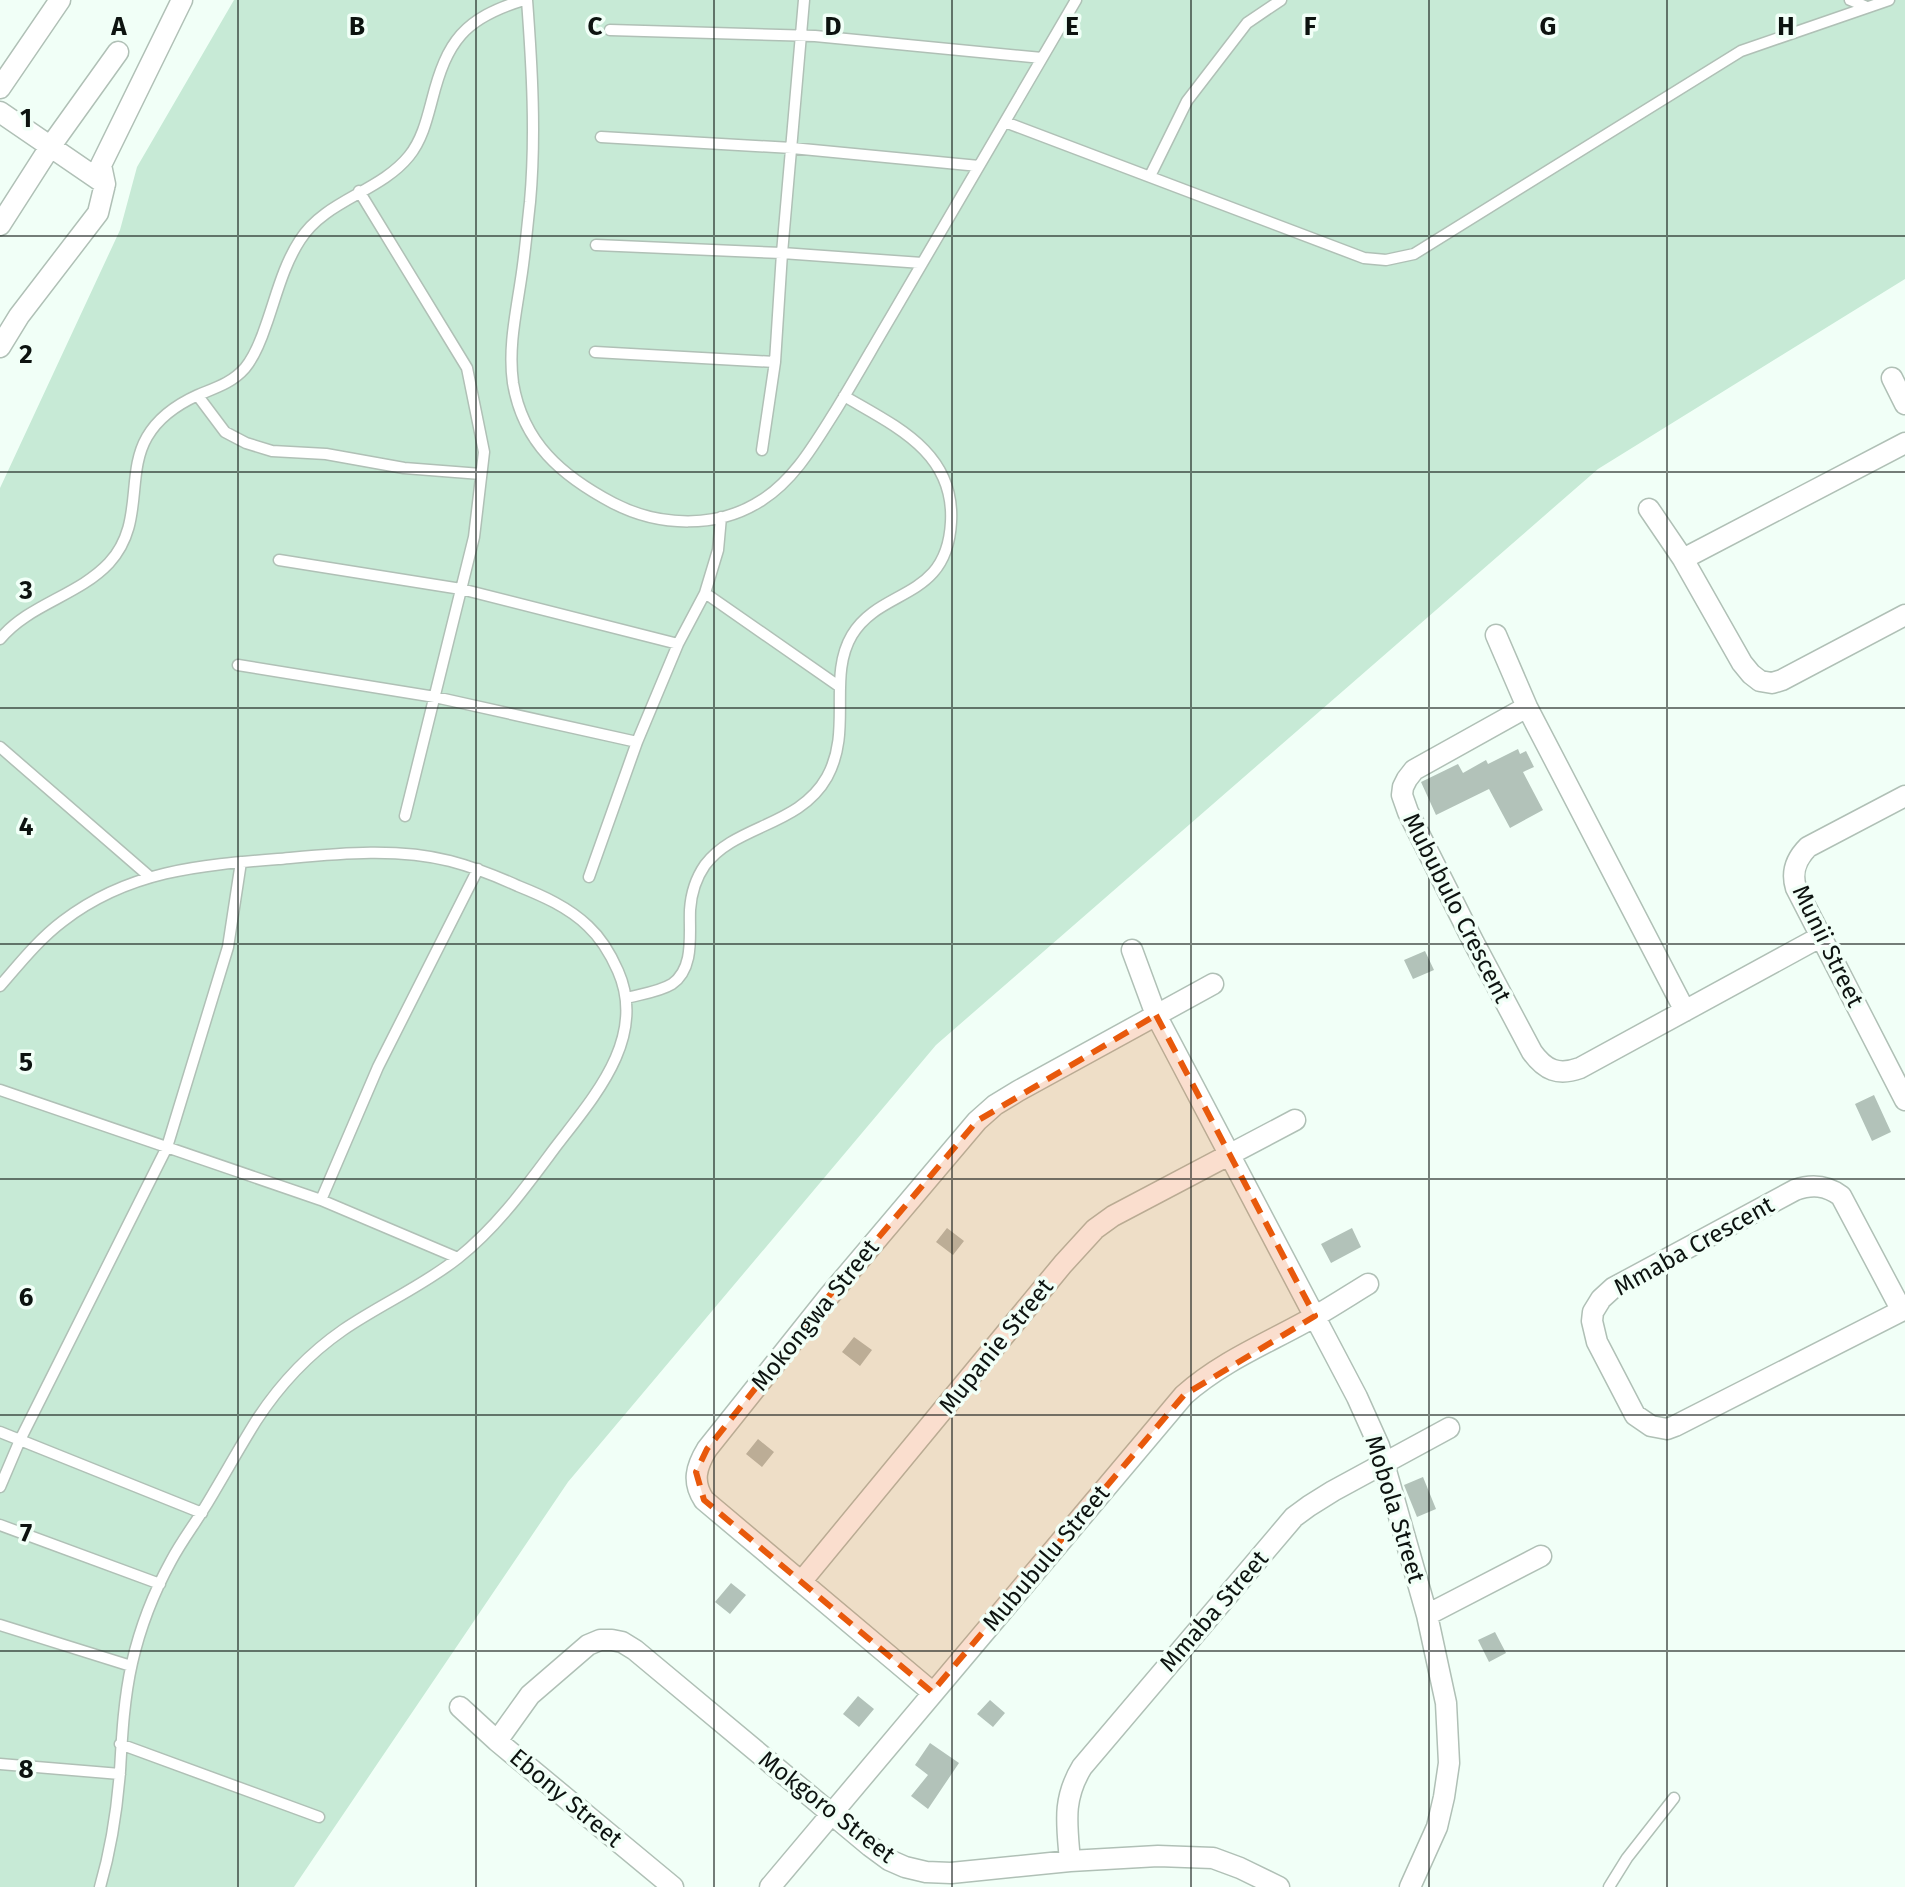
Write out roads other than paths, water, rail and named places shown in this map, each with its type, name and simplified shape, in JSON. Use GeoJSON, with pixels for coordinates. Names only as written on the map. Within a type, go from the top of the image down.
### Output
{"type":"FeatureCollection","features":[{"type":"Feature","properties":{"kind":"street"},"geometry":{"type":"LineString","coordinates":[[0,88],[60,0]]}},
{"type":"Feature","properties":{"kind":"street"},"geometry":{"type":"LineString","coordinates":[[0,347],[19,316],[98,213],[105,184],[101,165],[182,0]]}},
{"type":"Feature","properties":{"kind":"street"},"geometry":{"type":"LineString","coordinates":[[0,225],[50,147],[118,52]]}},
{"type":"Feature","properties":{"kind":"street"},"geometry":{"type":"LineString","coordinates":[[0,112],[105,184]]}},
{"type":"Feature","properties":{"kind":"street"},"geometry":{"type":"LineString","coordinates":[[1892,378],[1905,404]]}},
{"type":"Feature","properties":{"kind":"street"},"geometry":{"type":"LineString","coordinates":[[1683,559],[1901,445]]}},
{"type":"Feature","properties":{"kind":"street"},"geometry":{"type":"LineString","coordinates":[[1649,509],[1683,559],[1742,663],[1760,681],[1772,683],[1794,676],[1905,615]]}},
{"type":"Feature","properties":{"kind":"street"},"geometry":{"type":"LineString","coordinates":[[1496,635],[1527,707],[1685,1011]]}},
{"type":"Feature","properties":{"kind":"street","name":"Mububulo Crescent"},"geometry":{"type":"LineString","coordinates":[[1527,707],[1421,765],[1403,787],[1408,812],[1532,1052],[1544,1067],[1570,1072],[1580,1068],[1822,936]]}},
{"type":"Feature","properties":{"kind":"street","name":"Munii Street"},"geometry":{"type":"LineString","coordinates":[[1905,796],[1808,847],[1798,858],[1793,874],[1905,1100]]}},
{"type":"Feature","properties":{"kind":"street","name":"Mobola Street"},"geometry":{"type":"LineString","coordinates":[[1132,950],[1156,1015],[1357,1397],[1379,1446],[1427,1615],[1446,1703],[1449,1733],[1449,1763],[1437,1827],[1410,1887]]}},
{"type":"Feature","properties":{"kind":"street","name":"Mokongwa Street"},"geometry":{"type":"LineString","coordinates":[[932,1692],[704,1500],[699,1492],[696,1472],[700,1460],[829,1296],[977,1121],[1018,1091],[1213,984]]}},
{"type":"Feature","properties":{"kind":"street"},"geometry":{"type":"LineString","coordinates":[[1229,1155],[1295,1120]]}},
{"type":"Feature","properties":{"kind":"street","name":"Mupanie Street"},"geometry":{"type":"LineString","coordinates":[[801,1582],[1095,1229],[1113,1216],[1229,1155]]}},
{"type":"Feature","properties":{"kind":"street","name":"Mmaba Crescent"},"geometry":{"type":"LineString","coordinates":[[1811,1185],[1841,1196],[1903,1310],[1667,1429],[1651,1426],[1635,1415],[1597,1342],[1592,1321],[1596,1305],[1613,1288],[1795,1190],[1811,1185]]}},
{"type":"Feature","properties":{"kind":"street","name":"Mububulu Street"},"geometry":{"type":"LineString","coordinates":[[770,1887],[1184,1395],[1201,1379],[1368,1284]]}},
{"type":"Feature","properties":{"kind":"street","name":"Mmaba Street"},"geometry":{"type":"LineString","coordinates":[[1070,1861],[1068,1802],[1073,1783],[1096,1749],[1294,1517],[1333,1491],[1449,1428]]}},
{"type":"Feature","properties":{"kind":"street"},"geometry":{"type":"LineString","coordinates":[[1427,1615],[1541,1556]]}},
{"type":"Feature","properties":{"kind":"street","name":"Mokgoro Street"},"geometry":{"type":"LineString","coordinates":[[497,1741],[530,1695],[545,1680],[588,1645],[600,1640],[612,1640],[635,1650],[830,1814],[889,1860],[905,1867],[951,1873],[1070,1861],[1158,1856],[1213,1858],[1279,1887]]}},
{"type":"Feature","properties":{"kind":"street","name":"Ebony Street"},"geometry":{"type":"LineString","coordinates":[[460,1707],[673,1887]]}},
{"type":"Feature","properties":{"kind":"lane"},"geometry":{"type":"LineString","coordinates":[[0,639],[22,618],[109,563],[121,547],[128,529],[140,452],[147,436],[174,408],[233,379],[245,368],[255,354],[289,260],[300,240],[318,220],[397,168],[410,154],[428,118],[442,64],[450,48],[459,36],[485,15],[526,0],[532,74],[530,196],[511,349],[513,383],[520,411],[530,434],[545,455],[564,472],[615,504],[677,522],[703,522],[762,501],[802,462],[844,396],[1076,0]]}},
{"type":"Feature","properties":{"kind":"lane"},"geometry":{"type":"LineString","coordinates":[[762,450],[775,362],[804,0]]}},
{"type":"Feature","properties":{"kind":"lane"},"geometry":{"type":"LineString","coordinates":[[1150,176],[1187,101],[1247,23],[1281,0]]}},
{"type":"Feature","properties":{"kind":"lane"},"geometry":{"type":"LineString","coordinates":[[1850,0],[1867,7]]}},
{"type":"Feature","properties":{"kind":"lane"},"geometry":{"type":"LineString","coordinates":[[1005,122],[1364,258],[1386,260],[1414,254],[1741,51],[1889,0]]}},
{"type":"Feature","properties":{"kind":"lane"},"geometry":{"type":"LineString","coordinates":[[610,30],[802,36],[1042,58]]}},
{"type":"Feature","properties":{"kind":"lane"},"geometry":{"type":"LineString","coordinates":[[601,137],[792,148],[979,166]]}},
{"type":"Feature","properties":{"kind":"lane"},"geometry":{"type":"LineString","coordinates":[[359,191],[467,368],[484,452],[474,537],[405,816]]}},
{"type":"Feature","properties":{"kind":"lane"},"geometry":{"type":"LineString","coordinates":[[596,245],[922,263]]}},
{"type":"Feature","properties":{"kind":"lane"},"geometry":{"type":"LineString","coordinates":[[595,352],[775,362]]}},
{"type":"Feature","properties":{"kind":"lane"},"geometry":{"type":"LineString","coordinates":[[198,396],[225,432],[272,451],[326,454],[404,468],[481,474]]}},
{"type":"Feature","properties":{"kind":"lane"},"geometry":{"type":"LineString","coordinates":[[626,998],[662,989],[679,978],[685,968],[693,893],[696,880],[709,859],[729,844],[786,816],[802,805],[826,779],[836,756],[841,727],[843,661],[852,636],[862,621],[927,579],[944,553],[951,522],[951,503],[940,469],[913,438],[844,396]]}},
{"type":"Feature","properties":{"kind":"lane"},"geometry":{"type":"LineString","coordinates":[[589,877],[637,742],[678,644],[705,593],[718,550],[721,517]]}},
{"type":"Feature","properties":{"kind":"lane"},"geometry":{"type":"LineString","coordinates":[[279,560],[461,589],[678,644]]}},
{"type":"Feature","properties":{"kind":"lane"},"geometry":{"type":"LineString","coordinates":[[705,593],[840,687]]}},
{"type":"Feature","properties":{"kind":"lane"},"geometry":{"type":"LineString","coordinates":[[238,665],[435,697],[637,742]]}},
{"type":"Feature","properties":{"kind":"lane"},"geometry":{"type":"LineString","coordinates":[[0,747],[150,877]]}},
{"type":"Feature","properties":{"kind":"lane"},"geometry":{"type":"LineString","coordinates":[[0,986],[60,923],[102,897],[150,877],[205,865],[388,854],[420,855],[449,861],[478,869],[541,895],[594,932],[614,960],[626,998],[623,1039],[604,1081],[509,1208],[485,1235],[458,1258],[429,1279],[346,1328],[297,1367],[276,1391],[170,1562],[139,1634],[131,1666],[109,1856],[100,1887]]}},
{"type":"Feature","properties":{"kind":"lane"},"geometry":{"type":"LineString","coordinates":[[0,1487],[20,1440],[167,1147],[228,947],[241,862]]}},
{"type":"Feature","properties":{"kind":"lane"},"geometry":{"type":"LineString","coordinates":[[321,1200],[378,1067],[478,869]]}},
{"type":"Feature","properties":{"kind":"lane"},"geometry":{"type":"LineString","coordinates":[[0,1090],[321,1200],[458,1258]]}},
{"type":"Feature","properties":{"kind":"lane"},"geometry":{"type":"LineString","coordinates":[[0,1432],[202,1513]]}},
{"type":"Feature","properties":{"kind":"lane"},"geometry":{"type":"LineString","coordinates":[[0,1525],[160,1584]]}},
{"type":"Feature","properties":{"kind":"lane"},"geometry":{"type":"LineString","coordinates":[[0,1625],[131,1666]]}},
{"type":"Feature","properties":{"kind":"lane"},"geometry":{"type":"LineString","coordinates":[[120,1744],[319,1817]]}},
{"type":"Feature","properties":{"kind":"lane"},"geometry":{"type":"LineString","coordinates":[[0,1764],[120,1774]]}},
{"type":"Feature","properties":{"kind":"lane"},"geometry":{"type":"LineString","coordinates":[[1609,1887],[1627,1858],[1674,1798]]}}]}
